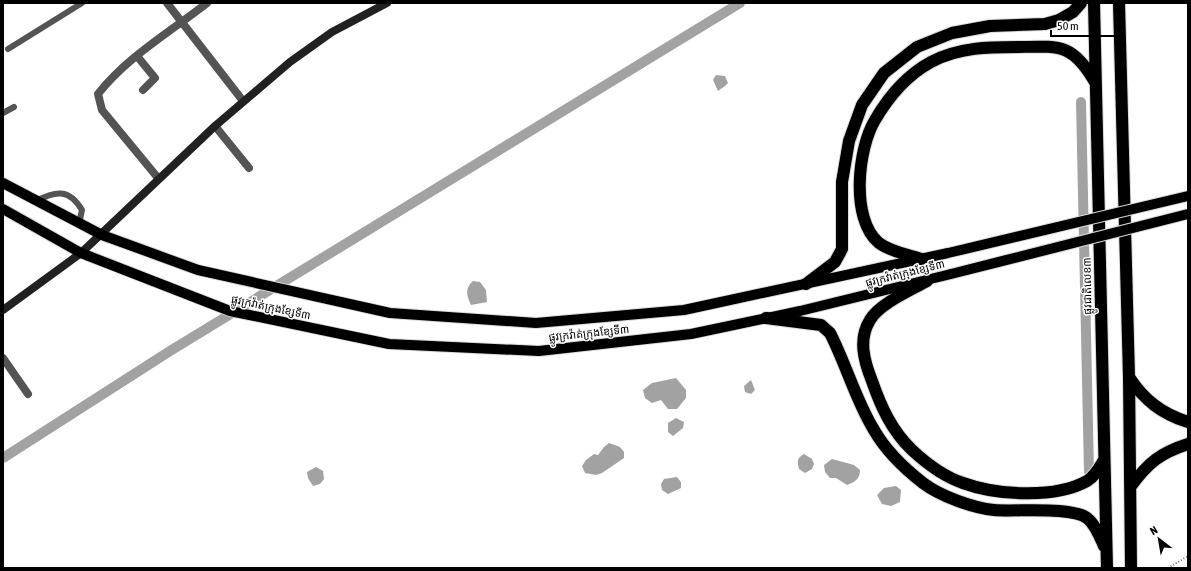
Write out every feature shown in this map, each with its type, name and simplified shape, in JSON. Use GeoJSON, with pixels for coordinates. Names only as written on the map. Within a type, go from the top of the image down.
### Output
{"type":"FeatureCollection","features":[{"type":"Feature","properties":{"kind":"highway"},"geometry":{"type":"LineString","coordinates":[[806,284],[835,262],[842,249],[842,182],[849,141],[862,105],[884,73],[917,47],[952,33],[990,26],[1045,24],[1059,20],[1073,12],[1082,3]]}},
{"type":"Feature","properties":{"kind":"highway","name":"ផ្លូវជាតិលេខ៣"},"geometry":{"type":"LineString","coordinates":[[1094,3],[1107,568]]}},
{"type":"Feature","properties":{"kind":"highway"},"geometry":{"type":"LineString","coordinates":[[1119,3],[1129,377],[1132,568]]}},
{"type":"Feature","properties":{"kind":"highway"},"geometry":{"type":"LineString","coordinates":[[921,259],[888,249],[878,242],[868,229],[863,216],[860,199],[860,184],[866,141],[874,120],[900,85],[930,63],[943,56],[964,50],[972,48],[1049,46],[1065,50],[1076,56],[1087,69],[1095,84]]}},
{"type":"Feature","properties":{"kind":"highway"},"geometry":{"type":"LineString","coordinates":[[927,281],[878,311],[870,319],[862,344],[869,375],[879,401],[892,428],[912,450],[935,469],[962,483],[990,490],[1021,492],[1050,493],[1077,485],[1087,480],[1097,472],[1104,460]]}},
{"type":"Feature","properties":{"kind":"highway"},"geometry":{"type":"LineString","coordinates":[[766,318],[821,325],[830,333],[874,430],[890,452],[924,484],[970,505],[993,510],[1065,512],[1079,514],[1087,518],[1098,533],[1106,551]]}},
{"type":"Feature","properties":{"kind":"highway"},"geometry":{"type":"LineString","coordinates":[[1129,377],[1142,394],[1158,409],[1171,417],[1188,422]]}},
{"type":"Feature","properties":{"kind":"highway"},"geometry":{"type":"LineString","coordinates":[[1131,486],[1152,461],[1175,448],[1188,444]]}},
{"type":"Feature","properties":{"kind":"main road"},"geometry":{"type":"LineString","coordinates":[[3,310],[81,253],[102,235],[158,178],[242,100],[290,62],[332,32],[386,3]]}},
{"type":"Feature","properties":{"kind":"main road","name":"ផ្លូវក្រវ៉ាត់ក្រុងខ្សែទី៣"},"geometry":{"type":"LineString","coordinates":[[3,184],[102,235],[198,270],[268,287],[390,313],[536,322],[684,310],[948,253],[1188,196]]}},
{"type":"Feature","properties":{"kind":"main road","name":"ផ្លូវក្រវ៉ាត់ក្រុងខ្សែទី៣"},"geometry":{"type":"LineString","coordinates":[[3,209],[81,253],[230,311],[389,344],[540,351],[691,334],[927,281],[1188,214]]}},
{"type":"Feature","properties":{"kind":"street"},"geometry":{"type":"LineString","coordinates":[[167,3],[242,100]]}},
{"type":"Feature","properties":{"kind":"street"},"geometry":{"type":"LineString","coordinates":[[158,178],[102,110],[98,94],[109,80],[137,56],[207,3]]}},
{"type":"Feature","properties":{"kind":"street"},"geometry":{"type":"LineString","coordinates":[[137,56],[155,78],[143,90]]}},
{"type":"Feature","properties":{"kind":"street"},"geometry":{"type":"LineString","coordinates":[[215,126],[249,168]]}},
{"type":"Feature","properties":{"kind":"street"},"geometry":{"type":"LineString","coordinates":[[3,358],[28,394]]}},
{"type":"Feature","properties":{"kind":"lane"},"geometry":{"type":"LineString","coordinates":[[8,49],[82,3]]}},
{"type":"Feature","properties":{"kind":"lane"},"geometry":{"type":"LineString","coordinates":[[3,113],[14,107]]}},
{"type":"Feature","properties":{"kind":"lane"},"geometry":{"type":"LineString","coordinates":[[36,201],[52,193],[65,194],[77,202],[82,210],[79,224]]}},
{"type":"Feature","properties":{"kind":"path"},"geometry":{"type":"LineString","coordinates":[[1168,568],[1188,556]]}},
{"type":"Feature","properties":{"kind":"shaded area"},"geometry":{"type":"Polygon","coordinates":[[[716,75],[725,76],[728,83],[718,91],[713,80],[716,75]]]}},
{"type":"Feature","properties":{"kind":"shaded area"},"geometry":{"type":"Polygon","coordinates":[[[473,281],[480,282],[486,290],[487,302],[471,305],[467,290],[473,281]]]}},
{"type":"Feature","properties":{"kind":"shaded area"},"geometry":{"type":"Polygon","coordinates":[[[676,378],[686,390],[686,398],[677,409],[668,409],[661,400],[652,403],[645,398],[643,390],[652,383],[676,378]]]}},
{"type":"Feature","properties":{"kind":"shaded area"},"geometry":{"type":"Polygon","coordinates":[[[751,380],[755,390],[751,394],[745,392],[744,386],[751,380]]]}},
{"type":"Feature","properties":{"kind":"shaded area"},"geometry":{"type":"Polygon","coordinates":[[[676,418],[684,422],[683,428],[673,436],[668,432],[668,423],[676,418]]]}},
{"type":"Feature","properties":{"kind":"shaded area"},"geometry":{"type":"Polygon","coordinates":[[[609,443],[620,447],[624,452],[624,458],[602,473],[596,475],[585,473],[582,466],[586,460],[594,454],[598,455],[609,443]]]}},
{"type":"Feature","properties":{"kind":"shaded area"},"geometry":{"type":"Polygon","coordinates":[[[804,454],[812,459],[814,464],[812,469],[805,473],[799,469],[798,464],[799,458],[804,454]]]}},
{"type":"Feature","properties":{"kind":"shaded area"},"geometry":{"type":"Polygon","coordinates":[[[832,459],[854,465],[860,470],[858,478],[847,485],[836,478],[830,478],[825,472],[824,465],[832,459]]]}},
{"type":"Feature","properties":{"kind":"shaded area"},"geometry":{"type":"Polygon","coordinates":[[[316,467],[323,471],[324,479],[320,484],[313,486],[308,478],[307,472],[316,467]]]}},
{"type":"Feature","properties":{"kind":"shaded area"},"geometry":{"type":"Polygon","coordinates":[[[677,477],[681,482],[681,488],[668,494],[662,490],[661,484],[664,479],[677,477]]]}},
{"type":"Feature","properties":{"kind":"shaded area"},"geometry":{"type":"Polygon","coordinates":[[[896,486],[901,490],[900,502],[891,506],[882,504],[877,495],[884,488],[896,486]]]}},
{"type":"Feature","properties":{"kind":"waterway"},"geometry":{"type":"LineString","coordinates":[[3,458],[170,351],[740,3]]}},
{"type":"Feature","properties":{"kind":"waterway"},"geometry":{"type":"LineString","coordinates":[[1081,102],[1089,472]]}}]}
